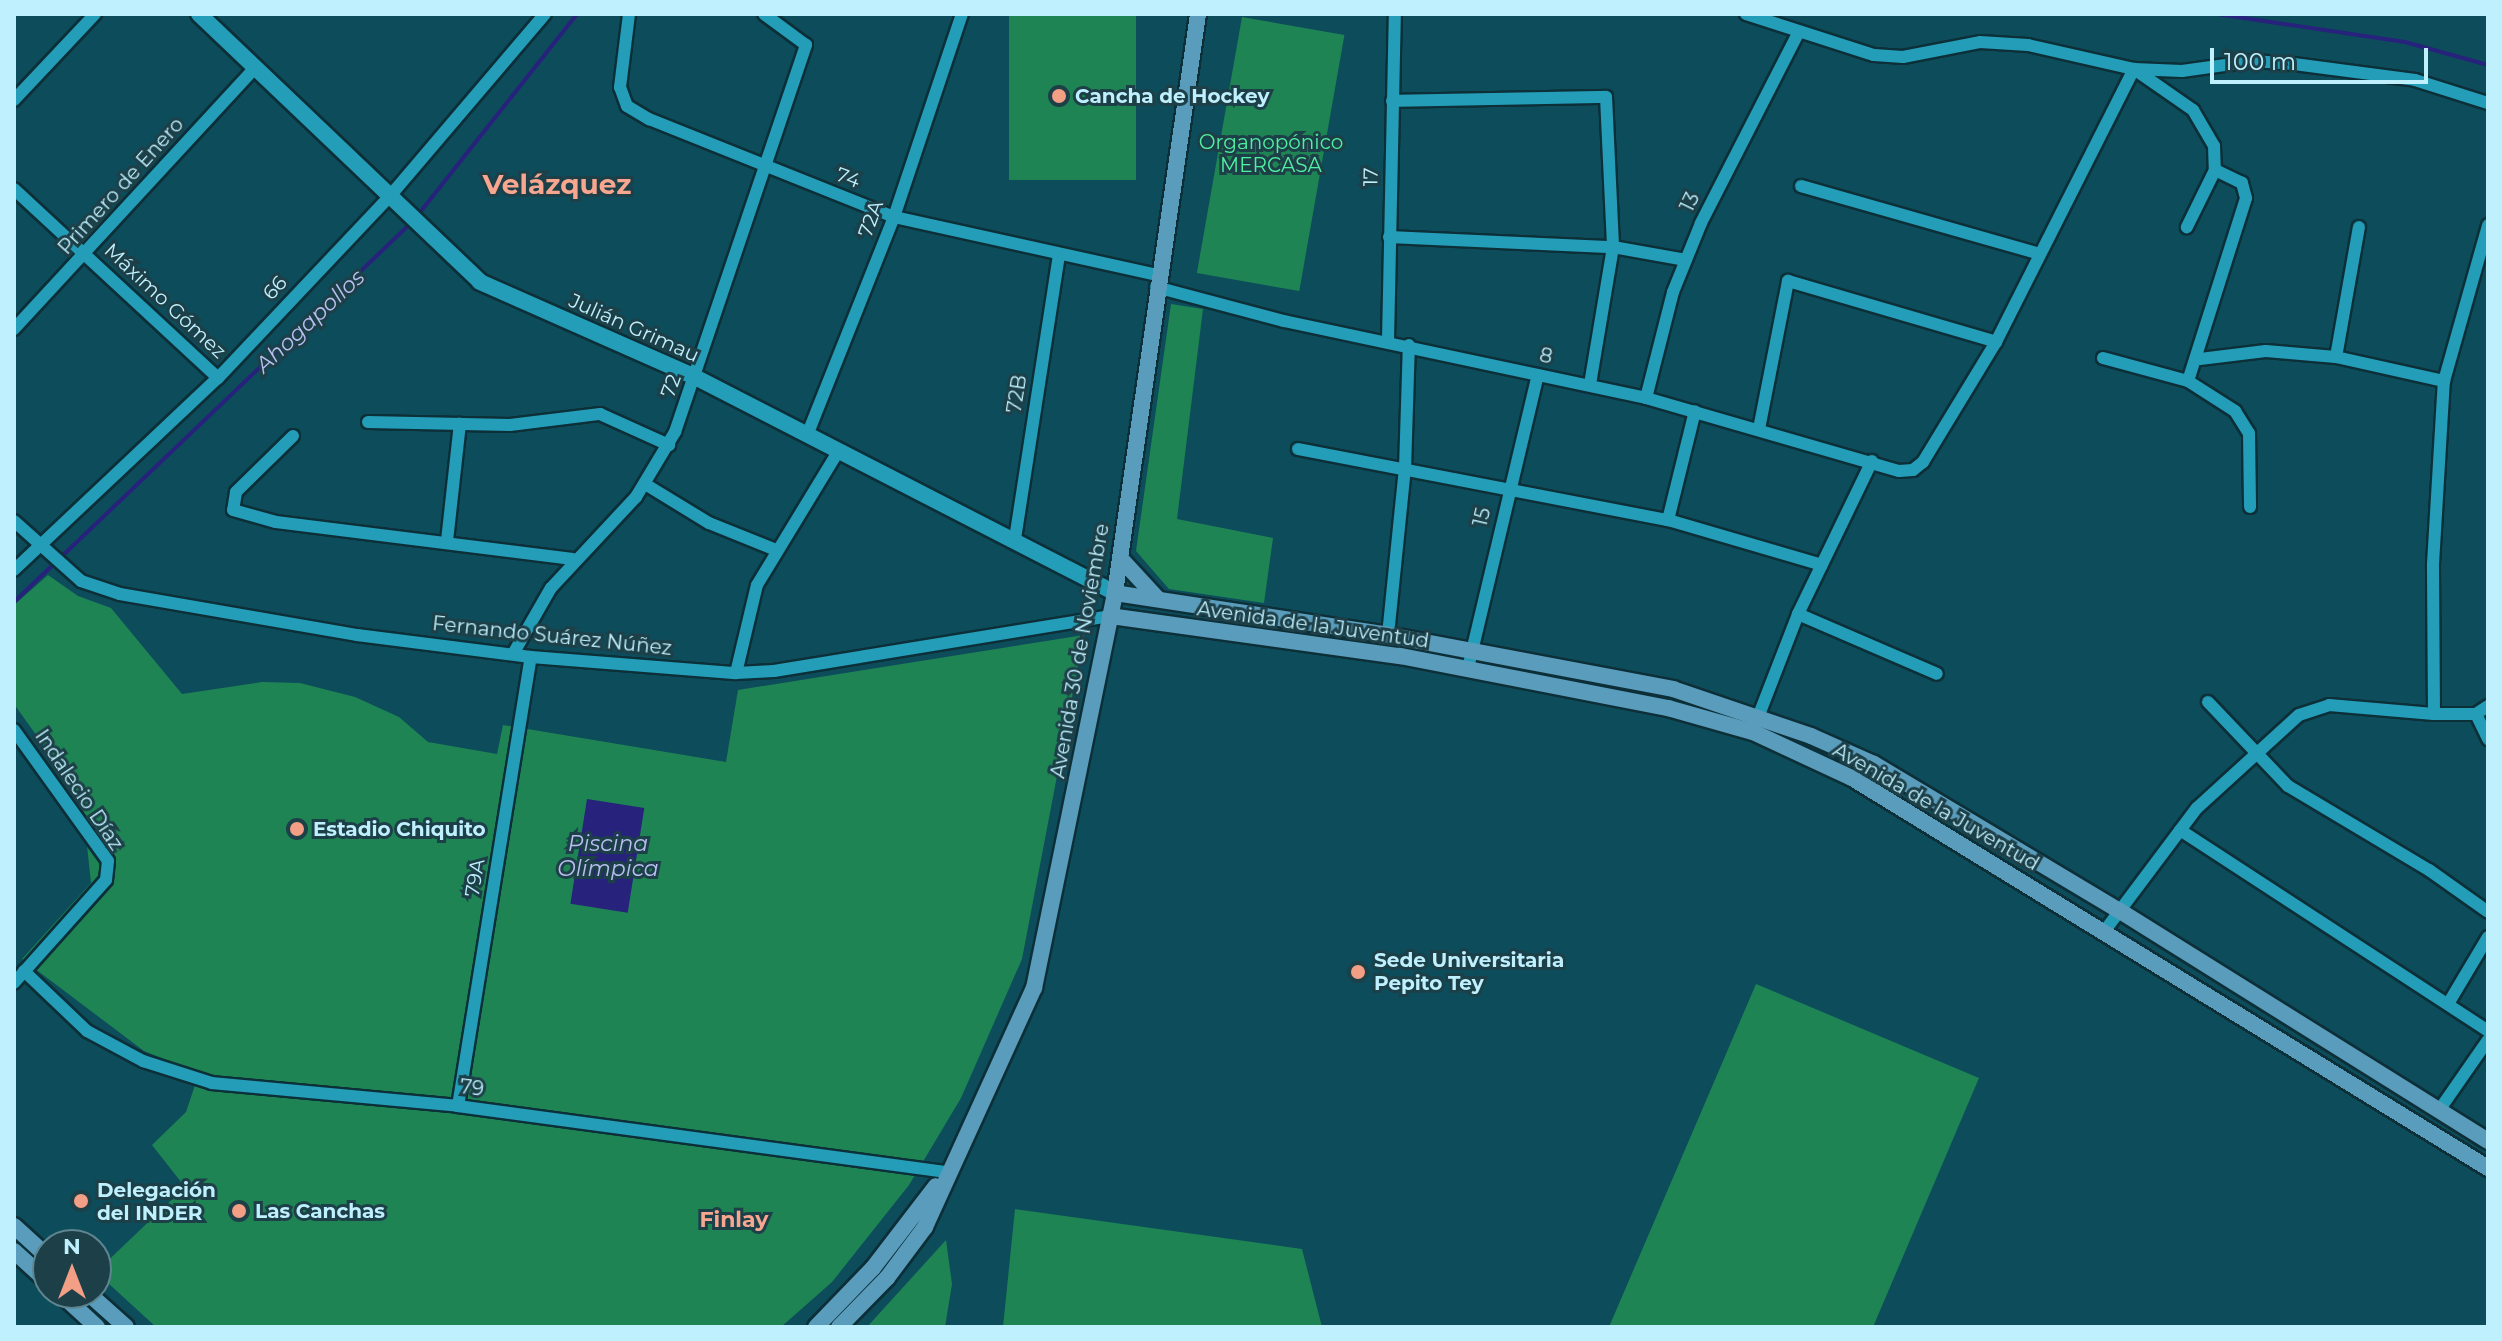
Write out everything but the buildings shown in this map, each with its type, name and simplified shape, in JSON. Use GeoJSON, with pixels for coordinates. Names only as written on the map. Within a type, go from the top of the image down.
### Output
{"type":"FeatureCollection","features":[{"type":"Feature","properties":{"kind":"main road","name":"Avenida 30 de Noviembre"},"geometry":{"type":"LineString","coordinates":[[839,1327],[887,1278],[925,1227],[945,1176],[1034,988],[1115,593],[1157,281],[1198,14]]}},
{"type":"Feature","properties":{"kind":"main road"},"geometry":{"type":"LineString","coordinates":[[1120,558],[1159,600]]}},
{"type":"Feature","properties":{"kind":"main road","name":"Avenida de la Juventud"},"geometry":{"type":"LineString","coordinates":[[1115,593],[1473,650],[1673,689],[1759,715],[1874,764],[2120,911],[2488,1141]]}},
{"type":"Feature","properties":{"kind":"main road","name":"Avenida de la Juventud"},"geometry":{"type":"LineString","coordinates":[[1110,616],[1468,668],[1668,708],[1753,732],[1852,778],[2106,929],[2488,1168]]}},
{"type":"Feature","properties":{"kind":"main road"},"geometry":{"type":"LineString","coordinates":[[1103,648],[1138,621]]}},
{"type":"Feature","properties":{"kind":"main road"},"geometry":{"type":"LineString","coordinates":[[1668,708],[1673,689]]}},
{"type":"Feature","properties":{"kind":"main road"},"geometry":{"type":"LineString","coordinates":[[2394,1109],[2406,1089]]}},
{"type":"Feature","properties":{"kind":"main road","name":"Avenida 30 de Noviembre"},"geometry":{"type":"LineString","coordinates":[[816,1327],[873,1268],[945,1176]]}},
{"type":"Feature","properties":{"kind":"main road"},"geometry":{"type":"LineString","coordinates":[[14,1226],[32,1242]]}},
{"type":"Feature","properties":{"kind":"main road"},"geometry":{"type":"LineString","coordinates":[[14,1251],[32,1267]]}},
{"type":"Feature","properties":{"kind":"main road"},"geometry":{"type":"LineString","coordinates":[[77,1309],[97,1327]]}},
{"type":"Feature","properties":{"kind":"main road"},"geometry":{"type":"LineString","coordinates":[[106,1309],[126,1327]]}},
{"type":"Feature","properties":{"kind":"street"},"geometry":{"type":"LineString","coordinates":[[14,100],[95,14]]}},
{"type":"Feature","properties":{"kind":"street","name":"Julián Grimau"},"geometry":{"type":"LineString","coordinates":[[199,14],[480,282],[695,377],[1115,593]]}},
{"type":"Feature","properties":{"kind":"street","name":"66"},"geometry":{"type":"LineString","coordinates":[[14,570],[218,378],[390,196],[545,14]]}},
{"type":"Feature","properties":{"kind":"street","name":"74"},"geometry":{"type":"LineString","coordinates":[[629,14],[620,87],[627,106],[765,167],[894,217],[1059,254],[1157,281]]}},
{"type":"Feature","properties":{"kind":"street","name":"72"},"geometry":{"type":"LineString","coordinates":[[513,654],[573,559],[645,484],[669,445],[695,377],[806,45],[764,14]]}},
{"type":"Feature","properties":{"kind":"street","name":"72A"},"geometry":{"type":"LineString","coordinates":[[808,433],[894,217],[962,14]]}},
{"type":"Feature","properties":{"kind":"street","name":"17"},"geometry":{"type":"LineString","coordinates":[[1388,341],[1395,14]]}},
{"type":"Feature","properties":{"kind":"street"},"geometry":{"type":"LineString","coordinates":[[1746,14],[1797,35],[1903,57],[1980,42],[2028,45],[2134,69],[2294,64],[2415,80],[2488,103]]}},
{"type":"Feature","properties":{"kind":"street","name":"13"},"geometry":{"type":"LineString","coordinates":[[1646,398],[1686,260],[1797,35]]}},
{"type":"Feature","properties":{"kind":"street","name":"Primero de Enero"},"geometry":{"type":"LineString","coordinates":[[14,329],[86,255],[255,68]]}},
{"type":"Feature","properties":{"kind":"street"},"geometry":{"type":"LineString","coordinates":[[2134,69],[2193,110],[2207,127],[2215,170],[2187,227]]}},
{"type":"Feature","properties":{"kind":"street"},"geometry":{"type":"LineString","coordinates":[[1759,429],[1788,281],[1996,342],[2134,69]]}},
{"type":"Feature","properties":{"kind":"street"},"geometry":{"type":"LineString","coordinates":[[1392,101],[1606,97],[1613,247],[1590,385]]}},
{"type":"Feature","properties":{"kind":"street"},"geometry":{"type":"LineString","coordinates":[[2188,381],[2200,359],[2246,198],[2242,183],[2215,170]]}},
{"type":"Feature","properties":{"kind":"street"},"geometry":{"type":"LineString","coordinates":[[1801,186],[2039,254]]}},
{"type":"Feature","properties":{"kind":"street","name":"Máximo Gómez"},"geometry":{"type":"LineString","coordinates":[[14,189],[218,378]]}},
{"type":"Feature","properties":{"kind":"street"},"geometry":{"type":"LineString","coordinates":[[2434,714],[2433,564],[2444,381],[2488,225]]}},
{"type":"Feature","properties":{"kind":"street"},"geometry":{"type":"LineString","coordinates":[[2336,357],[2359,227]]}},
{"type":"Feature","properties":{"kind":"street"},"geometry":{"type":"LineString","coordinates":[[1389,237],[1613,247],[1686,260]]}},
{"type":"Feature","properties":{"kind":"street","name":"72B"},"geometry":{"type":"LineString","coordinates":[[1015,539],[1059,254]]}},
{"type":"Feature","properties":{"kind":"street","name":"8"},"geometry":{"type":"LineString","coordinates":[[1157,281],[1388,341],[1646,398],[1899,471],[1923,462],[1996,342]]}},
{"type":"Feature","properties":{"kind":"street"},"geometry":{"type":"LineString","coordinates":[[1388,635],[1405,469],[1409,345]]}},
{"type":"Feature","properties":{"kind":"street"},"geometry":{"type":"LineString","coordinates":[[2200,359],[2266,351],[2336,357],[2444,381]]}},
{"type":"Feature","properties":{"kind":"street"},"geometry":{"type":"LineString","coordinates":[[2103,358],[2188,381],[2235,411],[2249,433],[2250,507]]}},
{"type":"Feature","properties":{"kind":"street","name":"15"},"geometry":{"type":"LineString","coordinates":[[1468,668],[1538,375]]}},
{"type":"Feature","properties":{"kind":"street"},"geometry":{"type":"LineString","coordinates":[[1668,520],[1695,411]]}},
{"type":"Feature","properties":{"kind":"street"},"geometry":{"type":"LineString","coordinates":[[368,422],[510,425],[600,414],[669,445]]}},
{"type":"Feature","properties":{"kind":"street"},"geometry":{"type":"LineString","coordinates":[[447,541],[460,424]]}},
{"type":"Feature","properties":{"kind":"street"},"geometry":{"type":"LineString","coordinates":[[293,436],[236,492],[233,510],[276,522],[573,559]]}},
{"type":"Feature","properties":{"kind":"street"},"geometry":{"type":"LineString","coordinates":[[1298,449],[1509,487],[1668,520],[1822,565]]}},
{"type":"Feature","properties":{"kind":"street"},"geometry":{"type":"LineString","coordinates":[[736,673],[757,585],[839,450]]}},
{"type":"Feature","properties":{"kind":"street"},"geometry":{"type":"LineString","coordinates":[[1753,732],[1798,614],[1872,461]]}},
{"type":"Feature","properties":{"kind":"street"},"geometry":{"type":"LineString","coordinates":[[645,484],[709,523],[776,550]]}},
{"type":"Feature","properties":{"kind":"street","name":"Fernando Suárez Núñez"},"geometry":{"type":"LineString","coordinates":[[14,521],[81,581],[120,594],[357,635],[531,657],[736,673],[1110,616]]}},
{"type":"Feature","properties":{"kind":"street"},"geometry":{"type":"LineString","coordinates":[[1798,614],[1937,674]]}},
{"type":"Feature","properties":{"kind":"street","name":"79A"},"geometry":{"type":"LineString","coordinates":[[458,1106],[531,657]]}},
{"type":"Feature","properties":{"kind":"street"},"geometry":{"type":"LineString","coordinates":[[2208,702],[2255,755],[2308,801],[2429,870],[2488,912]]}},
{"type":"Feature","properties":{"kind":"street"},"geometry":{"type":"LineString","coordinates":[[2106,929],[2180,830],[2299,715],[2329,705],[2434,714],[2476,714],[2488,706]]}},
{"type":"Feature","properties":{"kind":"street"},"geometry":{"type":"LineString","coordinates":[[2476,714],[2488,739]]}},
{"type":"Feature","properties":{"kind":"street","name":"Indalecio Díaz"},"geometry":{"type":"LineString","coordinates":[[14,730],[108,861],[106,880],[14,983]]}},
{"type":"Feature","properties":{"kind":"street"},"geometry":{"type":"LineString","coordinates":[[2180,830],[2488,1031]]}},
{"type":"Feature","properties":{"kind":"street"},"geometry":{"type":"LineString","coordinates":[[2448,1004],[2488,937]]}},
{"type":"Feature","properties":{"kind":"street","name":"79"},"geometry":{"type":"LineString","coordinates":[[24,971],[87,1031],[143,1061],[212,1083],[458,1106],[945,1176]]}},
{"type":"Feature","properties":{"kind":"street"},"geometry":{"type":"LineString","coordinates":[[2440,1109],[2488,1040]]}},
{"type":"Feature","properties":{"kind":"green space","name":"Cancha de Hockey"},"geometry":{"type":"Polygon","coordinates":[[[1009,14],[1136,14],[1136,180],[1009,180],[1009,14]]]}},
{"type":"Feature","properties":{"kind":"green space","name":"Organopónico MERCASA"},"geometry":{"type":"Polygon","coordinates":[[[1242,17],[1344,35],[1299,291],[1197,273],[1242,17]]]}},
{"type":"Feature","properties":{"kind":"green space"},"geometry":{"type":"Polygon","coordinates":[[[1171,304],[1203,309],[1177,519],[1273,538],[1264,603],[1169,589],[1136,551],[1171,304]]]}},
{"type":"Feature","properties":{"kind":"green space"},"geometry":{"type":"Polygon","coordinates":[[[48,575],[78,596],[111,608],[182,694],[262,682],[300,683],[355,697],[399,717],[428,742],[497,754],[503,725],[726,762],[738,690],[1084,635],[1022,959],[961,1098],[909,1185],[832,1282],[781,1327],[156,1327],[112,1287],[112,1257],[185,1187],[152,1145],[186,1112],[199,1073],[144,1051],[22,959],[91,883],[82,799],[14,704],[14,605],[48,575]]]}},
{"type":"Feature","properties":{"kind":"green space"},"geometry":{"type":"Polygon","coordinates":[[[1756,984],[1979,1078],[1873,1327],[1609,1327],[1756,984]]]}},
{"type":"Feature","properties":{"kind":"green space"},"geometry":{"type":"Polygon","coordinates":[[[1015,1209],[1302,1249],[1322,1327],[1003,1327],[1015,1209]]]}},
{"type":"Feature","properties":{"kind":"green space"},"geometry":{"type":"Polygon","coordinates":[[[946,1240],[952,1284],[945,1327],[867,1327],[946,1240]]]}},
{"type":"Feature","properties":{"kind":"water","name":"Piscina Olímpica"},"geometry":{"type":"Polygon","coordinates":[[[587,799],[644,808],[628,913],[570,904],[587,799]]]}},
{"type":"Feature","properties":{"kind":"waterway","name":"Ahogapollos"},"geometry":{"type":"LineString","coordinates":[[417,216],[577,14]]}},
{"type":"Feature","properties":{"kind":"waterway"},"geometry":{"type":"LineString","coordinates":[[2217,14],[2405,42],[2488,65]]}},
{"type":"Feature","properties":{"kind":"waterway","name":"Ahogapollos"},"geometry":{"type":"LineString","coordinates":[[14,602],[411,223]]}},
{"type":"Feature","properties":{"kind":"place","name":"Cancha de Hockey"},"geometry":{"type":"Point","coordinates":[1059,96]}},
{"type":"Feature","properties":{"kind":"place","name":"Estadio Chiquito"},"geometry":{"type":"Point","coordinates":[297,829]}},
{"type":"Feature","properties":{"kind":"place","name":"Sede Universitaria Pepito Tey"},"geometry":{"type":"Point","coordinates":[1358,972]}},
{"type":"Feature","properties":{"kind":"place","name":"Delegación del INDER"},"geometry":{"type":"Point","coordinates":[81,1201]}},
{"type":"Feature","properties":{"kind":"place","name":"Las Canchas"},"geometry":{"type":"Point","coordinates":[239,1211]}},
{"type":"Feature","properties":{"kind":"district","name":"Velázquez"},"geometry":{"type":"Point","coordinates":[557,184]}},
{"type":"Feature","properties":{"kind":"district","name":"Finlay"},"geometry":{"type":"Point","coordinates":[734,1220]}}]}
